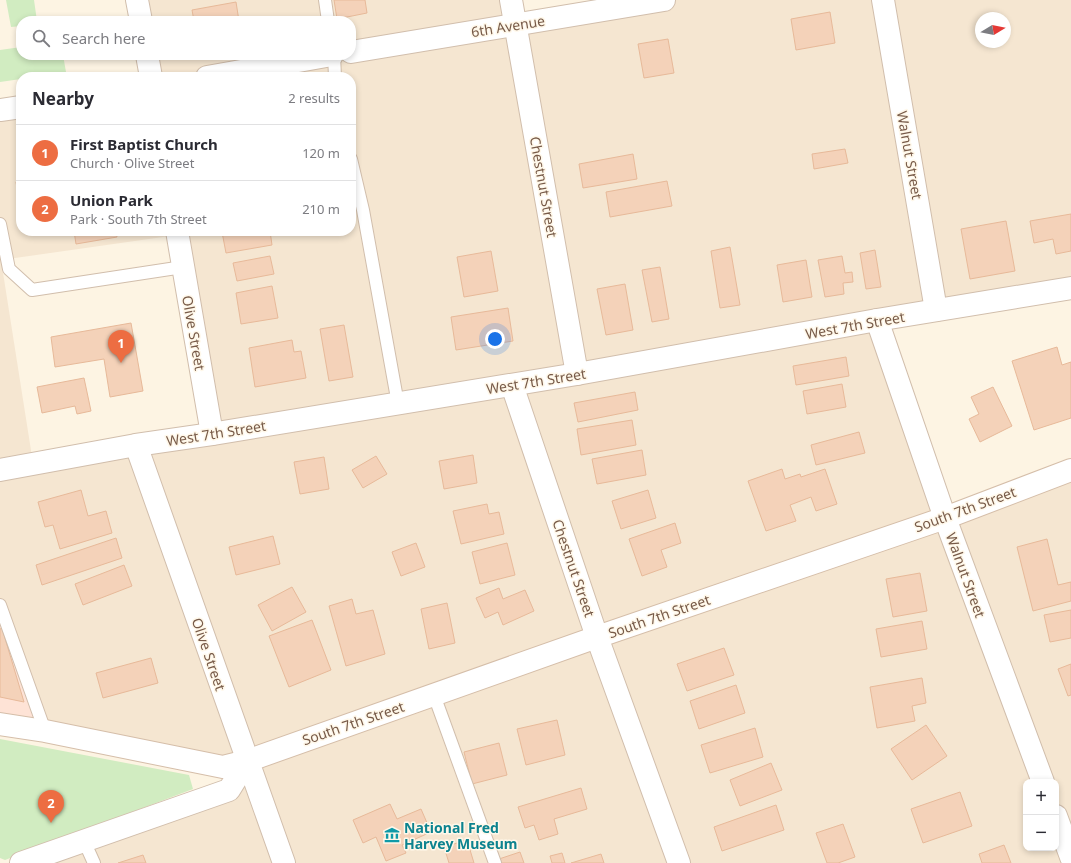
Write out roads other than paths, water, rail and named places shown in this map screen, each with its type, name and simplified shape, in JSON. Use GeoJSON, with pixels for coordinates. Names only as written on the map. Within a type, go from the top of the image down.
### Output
{"type":"FeatureCollection","features":[{"type":"Feature","properties":{"kind":"street"},"geometry":{"type":"LineString","coordinates":[[137,0],[140,16]]}},
{"type":"Feature","properties":{"kind":"street","name":"Chestnut Street"},"geometry":{"type":"LineString","coordinates":[[511,0],[577,374]]}},
{"type":"Feature","properties":{"kind":"street","name":"6th Avenue"},"geometry":{"type":"LineString","coordinates":[[356,51],[664,0]]}},
{"type":"Feature","properties":{"kind":"street","name":"Walnut Street"},"geometry":{"type":"LineString","coordinates":[[883,0],[936,310]]}},
{"type":"Feature","properties":{"kind":"street"},"geometry":{"type":"LineString","coordinates":[[148,60],[149,72]]}},
{"type":"Feature","properties":{"kind":"street"},"geometry":{"type":"LineString","coordinates":[[235,72],[304,60]]}},
{"type":"Feature","properties":{"kind":"street"},"geometry":{"type":"LineString","coordinates":[[0,110],[16,108]]}},
{"type":"Feature","properties":{"kind":"street","name":"Olive Street"},"geometry":{"type":"LineString","coordinates":[[178,236],[212,434]]}},
{"type":"Feature","properties":{"kind":"street","name":"West 7th Street"},"geometry":{"type":"LineString","coordinates":[[0,470],[136,445],[212,434],[577,374],[877,320],[1071,288]]}},
{"type":"Feature","properties":{"kind":"street","name":"Walnut Street"},"geometry":{"type":"LineString","coordinates":[[877,320],[944,518],[1042,779]]}},
{"type":"Feature","properties":{"kind":"street","name":"Chestnut Street"},"geometry":{"type":"LineString","coordinates":[[512,385],[597,637],[679,863]]}},
{"type":"Feature","properties":{"kind":"street","name":"Olive Street"},"geometry":{"type":"LineString","coordinates":[[136,445],[284,863]]}},
{"type":"Feature","properties":{"kind":"street","name":"South 7th Street"},"geometry":{"type":"LineString","coordinates":[[0,724],[44,731],[223,767],[247,760],[597,637],[944,518],[1071,470]]}},
{"type":"Feature","properties":{"kind":"street"},"geometry":{"type":"LineString","coordinates":[[21,863],[229,790],[247,760]]}},
{"type":"Feature","properties":{"kind":"street"},"geometry":{"type":"LineString","coordinates":[[1059,824],[1071,857]]}},
{"type":"Feature","properties":{"kind":"lane"},"geometry":{"type":"LineString","coordinates":[[325,0],[327,16]]}},
{"type":"Feature","properties":{"kind":"lane"},"geometry":{"type":"LineString","coordinates":[[333,60],[335,72]]}},
{"type":"Feature","properties":{"kind":"lane"},"geometry":{"type":"LineString","coordinates":[[356,182],[364,218],[398,404]]}},
{"type":"Feature","properties":{"kind":"lane"},"geometry":{"type":"LineString","coordinates":[[0,224],[9,270],[32,290],[183,267]]}},
{"type":"Feature","properties":{"kind":"lane"},"geometry":{"type":"LineString","coordinates":[[0,605],[44,731]]}},
{"type":"Feature","properties":{"kind":"lane"},"geometry":{"type":"LineString","coordinates":[[434,695],[495,863]]}},
{"type":"Feature","properties":{"kind":"lane"},"geometry":{"type":"LineString","coordinates":[[84,841],[94,863]]}},
{"type":"Feature","properties":{"kind":"place","name":"First Baptist Church"},"geometry":{"type":"Point","coordinates":[121,363]}},
{"type":"Feature","properties":{"kind":"place","name":"Union Park"},"geometry":{"type":"Point","coordinates":[51,823]}},
{"type":"Feature","properties":{"kind":"place","name":"National Fred Harvey Museum"},"geometry":{"type":"Point","coordinates":[392,835]}}]}
